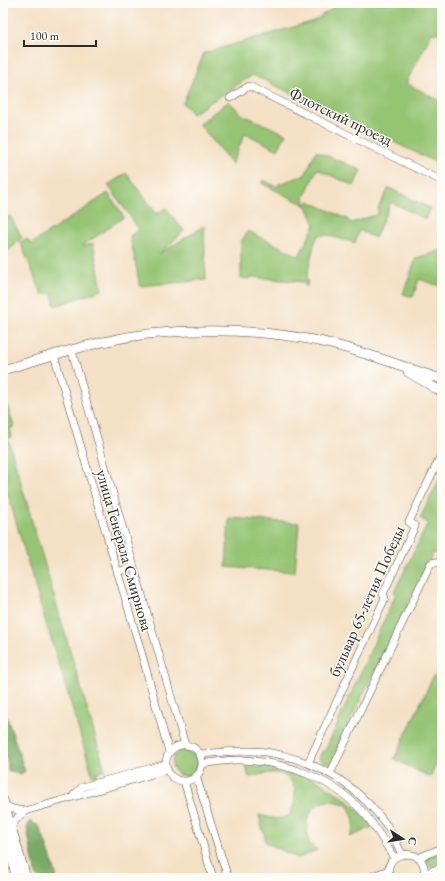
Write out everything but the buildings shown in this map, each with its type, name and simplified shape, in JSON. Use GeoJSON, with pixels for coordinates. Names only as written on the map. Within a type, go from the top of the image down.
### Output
{"type":"FeatureCollection","features":[{"type":"Feature","properties":{"kind":"main road"},"geometry":{"type":"LineString","coordinates":[[3,370],[54,355],[148,334],[234,332],[272,334],[309,339],[337,346],[442,379]]}},
{"type":"Feature","properties":{"kind":"main road"},"geometry":{"type":"LineString","coordinates":[[395,364],[441,390]]}},
{"type":"Feature","properties":{"kind":"main road"},"geometry":{"type":"LineString","coordinates":[[4,803],[17,878]]}},
{"type":"Feature","properties":{"kind":"main road"},"geometry":{"type":"LineString","coordinates":[[7,827],[26,878]]}},
{"type":"Feature","properties":{"kind":"street","name":"Флотский проезд"},"geometry":{"type":"LineString","coordinates":[[230,98],[249,86],[442,181]]}},
{"type":"Feature","properties":{"kind":"street","name":"улица Генерала Смирнова"},"geometry":{"type":"LineString","coordinates":[[72,351],[185,745]]}},
{"type":"Feature","properties":{"kind":"street","name":"улица Генерала Смирнова"},"geometry":{"type":"LineString","coordinates":[[54,355],[170,752]]}},
{"type":"Feature","properties":{"kind":"street","name":"бульвар 65-летия Победы"},"geometry":{"type":"LineString","coordinates":[[308,763],[385,598],[383,594],[415,526],[409,522],[442,453]]}},
{"type":"Feature","properties":{"kind":"street"},"geometry":{"type":"LineString","coordinates":[[330,774],[431,563],[436,562],[441,564],[442,562]]}},
{"type":"Feature","properties":{"kind":"street"},"geometry":{"type":"LineString","coordinates":[[117,572],[134,567]]}},
{"type":"Feature","properties":{"kind":"street"},"geometry":{"type":"LineString","coordinates":[[185,745],[194,748],[199,754],[202,764],[196,776],[192,780],[184,781],[174,779],[166,767],[167,758],[170,752],[174,748],[185,745]]}},
{"type":"Feature","properties":{"kind":"street"},"geometry":{"type":"LineString","coordinates":[[199,754],[240,751],[266,752],[308,763],[330,774],[361,795],[388,828],[402,854]]}},
{"type":"Feature","properties":{"kind":"street"},"geometry":{"type":"LineString","coordinates":[[286,766],[288,757]]}},
{"type":"Feature","properties":{"kind":"street"},"geometry":{"type":"LineString","coordinates":[[202,764],[237,760],[261,762],[286,766],[317,778],[342,794],[361,810],[394,858]]}},
{"type":"Feature","properties":{"kind":"street"},"geometry":{"type":"LineString","coordinates":[[7,827],[25,811],[73,796],[94,787],[166,767]]}},
{"type":"Feature","properties":{"kind":"street"},"geometry":{"type":"LineString","coordinates":[[196,776],[228,878]]}},
{"type":"Feature","properties":{"kind":"street"},"geometry":{"type":"LineString","coordinates":[[184,781],[213,878]]}},
{"type":"Feature","properties":{"kind":"street"},"geometry":{"type":"LineString","coordinates":[[342,794],[347,785]]}},
{"type":"Feature","properties":{"kind":"street"},"geometry":{"type":"LineString","coordinates":[[4,803],[13,809],[25,811]]}},
{"type":"Feature","properties":{"kind":"street"},"geometry":{"type":"LineString","coordinates":[[418,858],[442,848]]}},
{"type":"Feature","properties":{"kind":"street"},"geometry":{"type":"LineString","coordinates":[[390,878],[389,870],[394,858],[402,854],[413,855],[418,858],[423,865],[424,876],[442,867]]}},
{"type":"Feature","properties":{"kind":"street"},"geometry":{"type":"LineString","coordinates":[[367,878],[389,870]]}},
{"type":"Feature","properties":{"kind":"green space"},"geometry":{"type":"Polygon","coordinates":[[[340,3],[442,3],[442,33],[432,33],[406,83],[442,102],[442,165],[253,75],[192,114],[183,103],[204,53],[314,21],[340,3]]]}},
{"type":"Feature","properties":{"kind":"green space"},"geometry":{"type":"Polygon","coordinates":[[[229,101],[241,114],[286,134],[278,150],[245,133],[232,164],[199,124],[229,101]]]}},
{"type":"Feature","properties":{"kind":"green space"},"geometry":{"type":"Polygon","coordinates":[[[316,151],[361,170],[354,186],[317,169],[304,198],[306,205],[309,201],[347,219],[351,223],[378,214],[378,208],[389,188],[430,208],[425,219],[391,202],[375,238],[359,230],[355,243],[327,235],[318,235],[314,245],[306,280],[308,281],[307,286],[305,286],[304,282],[251,277],[250,279],[241,278],[241,242],[248,231],[299,256],[315,225],[307,206],[261,183],[263,180],[278,187],[279,184],[305,175],[316,151]]]}},
{"type":"Feature","properties":{"kind":"green space"},"geometry":{"type":"Polygon","coordinates":[[[126,173],[157,214],[166,208],[184,231],[159,254],[204,226],[206,280],[140,286],[130,236],[139,229],[108,185],[126,173]]]}},
{"type":"Feature","properties":{"kind":"green space"},"geometry":{"type":"Polygon","coordinates":[[[108,193],[124,217],[82,246],[93,243],[102,290],[55,306],[52,293],[42,294],[20,242],[27,239],[31,244],[108,193]]]}},
{"type":"Feature","properties":{"kind":"green space"},"geometry":{"type":"Polygon","coordinates":[[[10,216],[22,238],[3,256],[3,220],[10,216]]]}},
{"type":"Feature","properties":{"kind":"green space"},"geometry":{"type":"Polygon","coordinates":[[[442,250],[442,287],[419,279],[413,297],[403,294],[416,258],[442,250]]]}},
{"type":"Feature","properties":{"kind":"green space"},"geometry":{"type":"Polygon","coordinates":[[[3,391],[14,427],[10,428],[12,437],[3,439],[3,391]]]}},
{"type":"Feature","properties":{"kind":"green space"},"geometry":{"type":"Polygon","coordinates":[[[8,439],[105,770],[96,773],[97,776],[93,777],[3,478],[3,447],[5,447],[4,441],[8,439]]]}},
{"type":"Feature","properties":{"kind":"green space"},"geometry":{"type":"Polygon","coordinates":[[[442,474],[442,555],[441,557],[433,553],[333,755],[335,757],[331,766],[319,759],[322,751],[325,751],[396,594],[394,592],[428,523],[420,518],[442,474]]]}},
{"type":"Feature","properties":{"kind":"green space"},"geometry":{"type":"Polygon","coordinates":[[[229,518],[299,523],[295,572],[226,567],[229,518]]]}},
{"type":"Feature","properties":{"kind":"green space"},"geometry":{"type":"Polygon","coordinates":[[[434,675],[442,679],[442,753],[430,777],[394,759],[434,675]]]}},
{"type":"Feature","properties":{"kind":"green space"},"geometry":{"type":"Polygon","coordinates":[[[3,705],[25,771],[21,774],[8,772],[8,764],[3,749],[3,705]]]}},
{"type":"Feature","properties":{"kind":"green space"},"geometry":{"type":"Polygon","coordinates":[[[185,750],[194,754],[198,763],[194,772],[185,776],[176,772],[172,763],[176,754],[185,750]]]}},
{"type":"Feature","properties":{"kind":"green space"},"geometry":{"type":"Polygon","coordinates":[[[246,766],[287,768],[318,781],[342,796],[356,808],[372,827],[350,837],[354,821],[347,805],[329,801],[318,804],[310,813],[307,821],[308,841],[317,850],[298,858],[266,843],[259,815],[276,819],[289,816],[294,805],[294,786],[286,777],[276,773],[249,777],[246,766]]]}},
{"type":"Feature","properties":{"kind":"green space"},"geometry":{"type":"Polygon","coordinates":[[[30,821],[39,826],[57,878],[38,878],[35,871],[27,828],[30,821]]]}},
{"type":"Feature","properties":{"kind":"green space"},"geometry":{"type":"Polygon","coordinates":[[[442,852],[442,863],[430,868],[426,858],[442,852]]]}}]}
